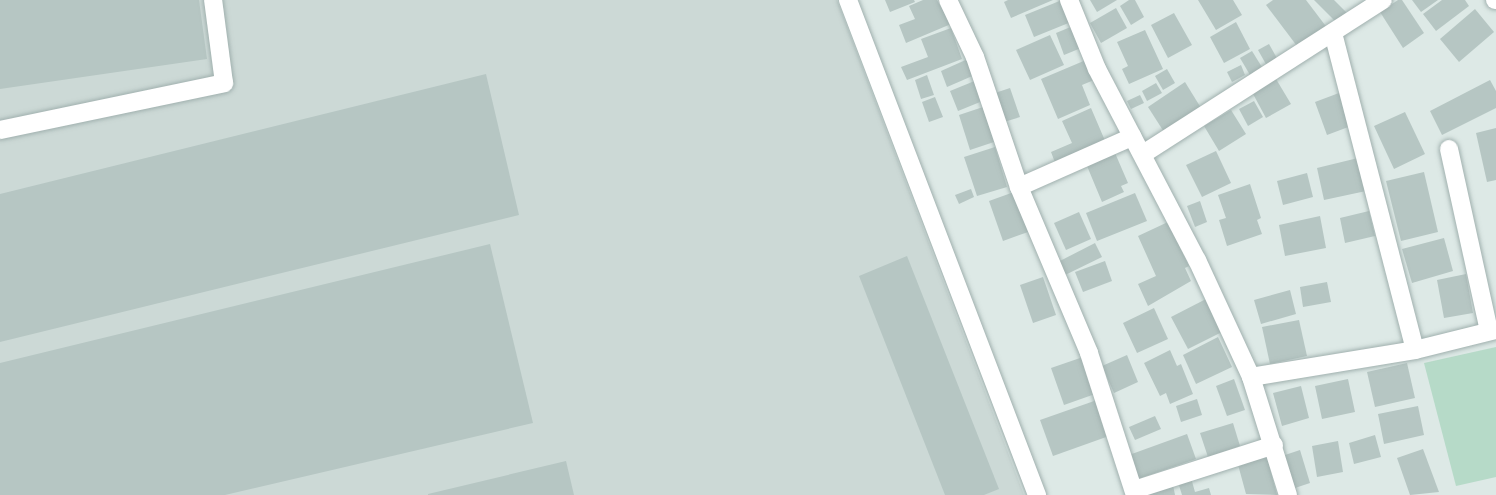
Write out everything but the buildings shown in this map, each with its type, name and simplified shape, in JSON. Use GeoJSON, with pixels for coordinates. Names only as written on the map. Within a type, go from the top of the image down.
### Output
{"type":"FeatureCollection","features":[{"type":"Feature","properties":{"kind":"street"},"geometry":{"type":"LineString","coordinates":[[0,130],[224,83],[213,0]]}},
{"type":"Feature","properties":{"kind":"street"},"geometry":{"type":"LineString","coordinates":[[848,0],[1037,495]]}},
{"type":"Feature","properties":{"kind":"street"},"geometry":{"type":"LineString","coordinates":[[948,0],[975,57],[1019,187],[1089,354],[1135,493],[1274,445]]}},
{"type":"Feature","properties":{"kind":"street"},"geometry":{"type":"LineString","coordinates":[[1070,0],[1097,69],[1143,154],[1251,377],[1288,495]]}},
{"type":"Feature","properties":{"kind":"street"},"geometry":{"type":"LineString","coordinates":[[1143,154],[1383,0]]}},
{"type":"Feature","properties":{"kind":"street"},"geometry":{"type":"LineString","coordinates":[[1333,33],[1415,350]]}},
{"type":"Feature","properties":{"kind":"street"},"geometry":{"type":"LineString","coordinates":[[1019,187],[1132,137]]}},
{"type":"Feature","properties":{"kind":"street"},"geometry":{"type":"LineString","coordinates":[[1251,377],[1415,350],[1492,330],[1449,149]]}},
{"type":"Feature","properties":{"kind":"shaded area"},"geometry":{"type":"Polygon","coordinates":[[[0,0],[837,0],[1024,495],[0,495],[0,0]]]}},
{"type":"Feature","properties":{"kind":"green space"},"geometry":{"type":"Polygon","coordinates":[[[1496,347],[1496,477],[1456,486],[1424,363],[1496,347]]]}}]}
